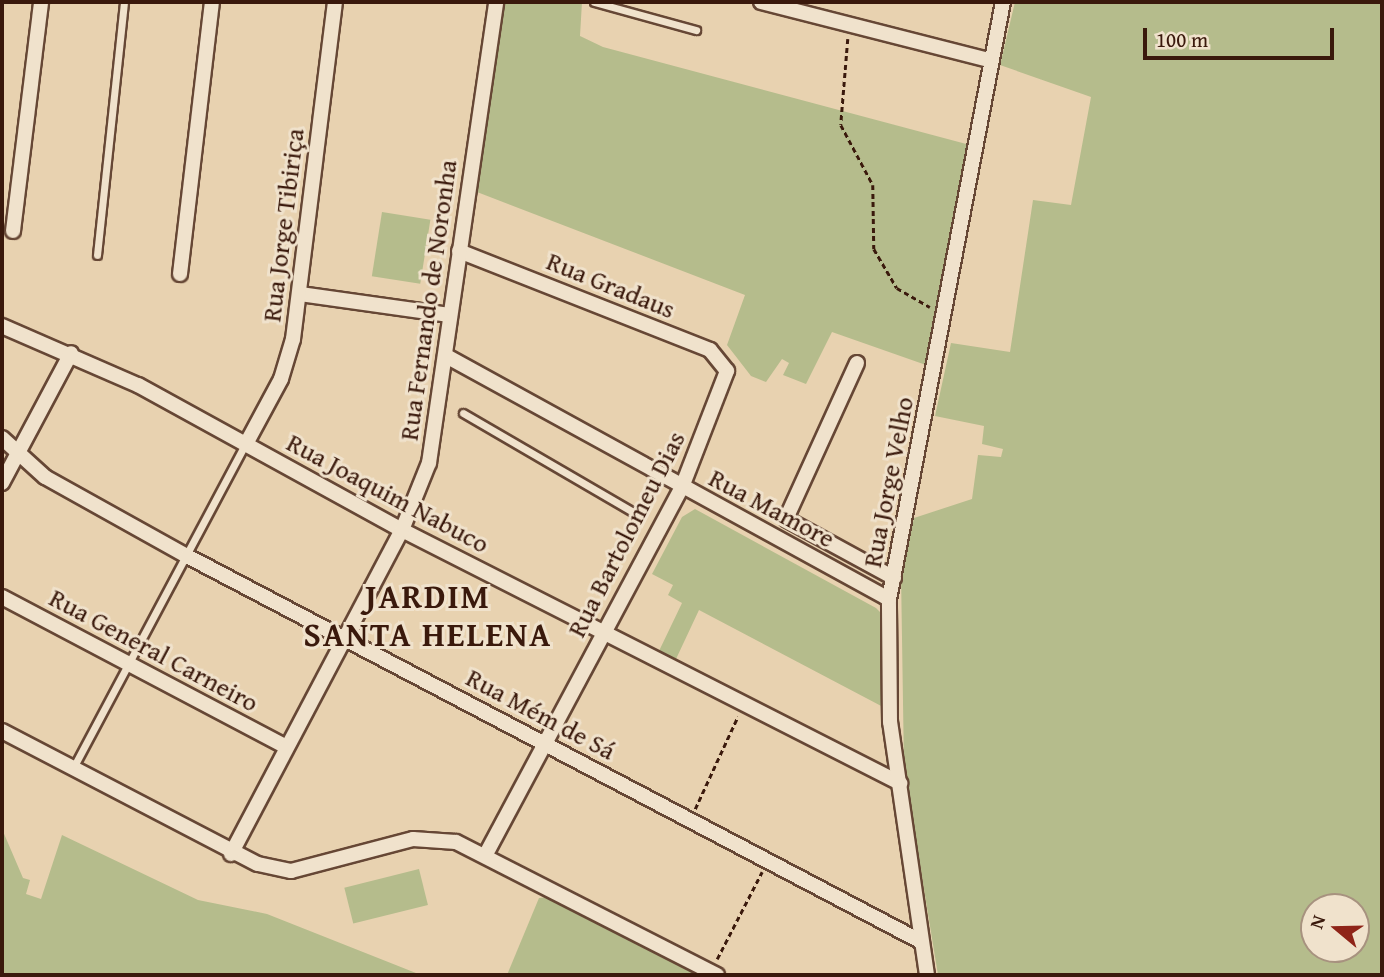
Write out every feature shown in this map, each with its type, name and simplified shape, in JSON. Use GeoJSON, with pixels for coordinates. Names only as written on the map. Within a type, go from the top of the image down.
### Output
{"type":"FeatureCollection","features":[{"type":"Feature","properties":{"kind":"street"},"geometry":{"type":"LineString","coordinates":[[13,231],[41,2]]}},
{"type":"Feature","properties":{"kind":"street"},"geometry":{"type":"LineString","coordinates":[[180,274],[212,2]]}},
{"type":"Feature","properties":{"kind":"street","name":"Rua Jorge Tibiriça"},"geometry":{"type":"LineString","coordinates":[[246,444],[288,361],[300,294],[335,2]]}},
{"type":"Feature","properties":{"kind":"street","name":"Rua Fernando de Noronha"},"geometry":{"type":"LineString","coordinates":[[231,854],[285,746],[402,530],[436,438],[448,357],[450,315],[496,2]]}},
{"type":"Feature","properties":{"kind":"street"},"geometry":{"type":"LineString","coordinates":[[761,2],[992,61]]}},
{"type":"Feature","properties":{"kind":"street","name":"Rua Jorge Velho"},"geometry":{"type":"LineString","coordinates":[[927,975],[890,722],[889,599],[946,316],[1003,2]]}},
{"type":"Feature","properties":{"kind":"street","name":"Rua Gradaus"},"geometry":{"type":"LineString","coordinates":[[459,251],[710,350],[724,363],[726,381]]}},
{"type":"Feature","properties":{"kind":"street"},"geometry":{"type":"LineString","coordinates":[[300,294],[450,315]]}},
{"type":"Feature","properties":{"kind":"street","name":"Rua Joaquim Nabuco"},"geometry":{"type":"LineString","coordinates":[[2,327],[71,353],[603,635],[900,783]]}},
{"type":"Feature","properties":{"kind":"street"},"geometry":{"type":"LineString","coordinates":[[2,484],[71,353]]}},
{"type":"Feature","properties":{"kind":"street","name":"Rua Mamore"},"geometry":{"type":"LineString","coordinates":[[448,357],[889,599]]}},
{"type":"Feature","properties":{"kind":"street"},"geometry":{"type":"LineString","coordinates":[[857,363],[786,519],[894,578]]}},
{"type":"Feature","properties":{"kind":"street","name":"Rua Bartolomeu Dias"},"geometry":{"type":"LineString","coordinates":[[486,855],[682,487],[726,381]]}},
{"type":"Feature","properties":{"kind":"street","name":"Rua Mém de Sá"},"geometry":{"type":"LineString","coordinates":[[2,438],[17,455],[45,477],[187,556],[546,743],[766,864],[920,940]]}},
{"type":"Feature","properties":{"kind":"street","name":"Rua General Carneiro"},"geometry":{"type":"LineString","coordinates":[[2,597],[285,746]]}},
{"type":"Feature","properties":{"kind":"street"},"geometry":{"type":"LineString","coordinates":[[2,731],[231,854],[291,871],[413,839],[456,842],[714,973]]}},
{"type":"Feature","properties":{"kind":"lane"},"geometry":{"type":"LineString","coordinates":[[97,254],[124,2]]}},
{"type":"Feature","properties":{"kind":"lane"},"geometry":{"type":"LineString","coordinates":[[594,2],[696,30]]}},
{"type":"Feature","properties":{"kind":"lane"},"geometry":{"type":"LineString","coordinates":[[463,413],[638,515]]}},
{"type":"Feature","properties":{"kind":"lane"},"geometry":{"type":"LineString","coordinates":[[73,769],[246,444]]}},
{"type":"Feature","properties":{"kind":"path"},"geometry":{"type":"LineString","coordinates":[[849,25],[841,125],[873,185],[874,250],[897,288],[946,316]]}},
{"type":"Feature","properties":{"kind":"path"},"geometry":{"type":"LineString","coordinates":[[689,821],[742,706]]}},
{"type":"Feature","properties":{"kind":"path"},"geometry":{"type":"LineString","coordinates":[[714,973],[766,864]]}},
{"type":"Feature","properties":{"kind":"green space"},"geometry":{"type":"Polygon","coordinates":[[[505,2],[582,2],[580,36],[603,47],[970,145],[926,365],[832,332],[806,384],[783,375],[789,363],[782,359],[766,382],[751,376],[727,345],[745,295],[477,192],[505,2]]]}},
{"type":"Feature","properties":{"kind":"green space"},"geometry":{"type":"Polygon","coordinates":[[[1015,2],[1382,2],[1382,975],[938,975],[904,767],[901,574],[914,518],[972,499],[978,455],[1001,457],[1003,449],[982,444],[984,426],[935,416],[951,343],[1010,352],[1033,200],[1071,205],[1091,97],[1000,65],[1015,2]]]}},
{"type":"Feature","properties":{"kind":"green space"},"geometry":{"type":"Polygon","coordinates":[[[382,212],[430,220],[420,284],[372,276],[382,212]]]}},
{"type":"Feature","properties":{"kind":"green space"},"geometry":{"type":"Polygon","coordinates":[[[695,509],[876,608],[883,615],[885,708],[699,610],[676,659],[659,651],[682,603],[668,595],[673,585],[652,574],[682,517],[695,509]]]}},
{"type":"Feature","properties":{"kind":"green space"},"geometry":{"type":"Polygon","coordinates":[[[2,829],[23,878],[30,880],[26,894],[41,899],[62,835],[198,900],[267,914],[421,975],[2,975],[2,829]]]}},
{"type":"Feature","properties":{"kind":"green space"},"geometry":{"type":"Polygon","coordinates":[[[419,869],[428,905],[353,924],[344,888],[419,869]]]}},
{"type":"Feature","properties":{"kind":"green space"},"geometry":{"type":"Polygon","coordinates":[[[550,897],[699,975],[507,975],[539,898],[550,897]]]}},
{"type":"Feature","properties":{"kind":"district","name":"JARDIM SANTA HELENA"},"geometry":{"type":"Point","coordinates":[428,616]}}]}
